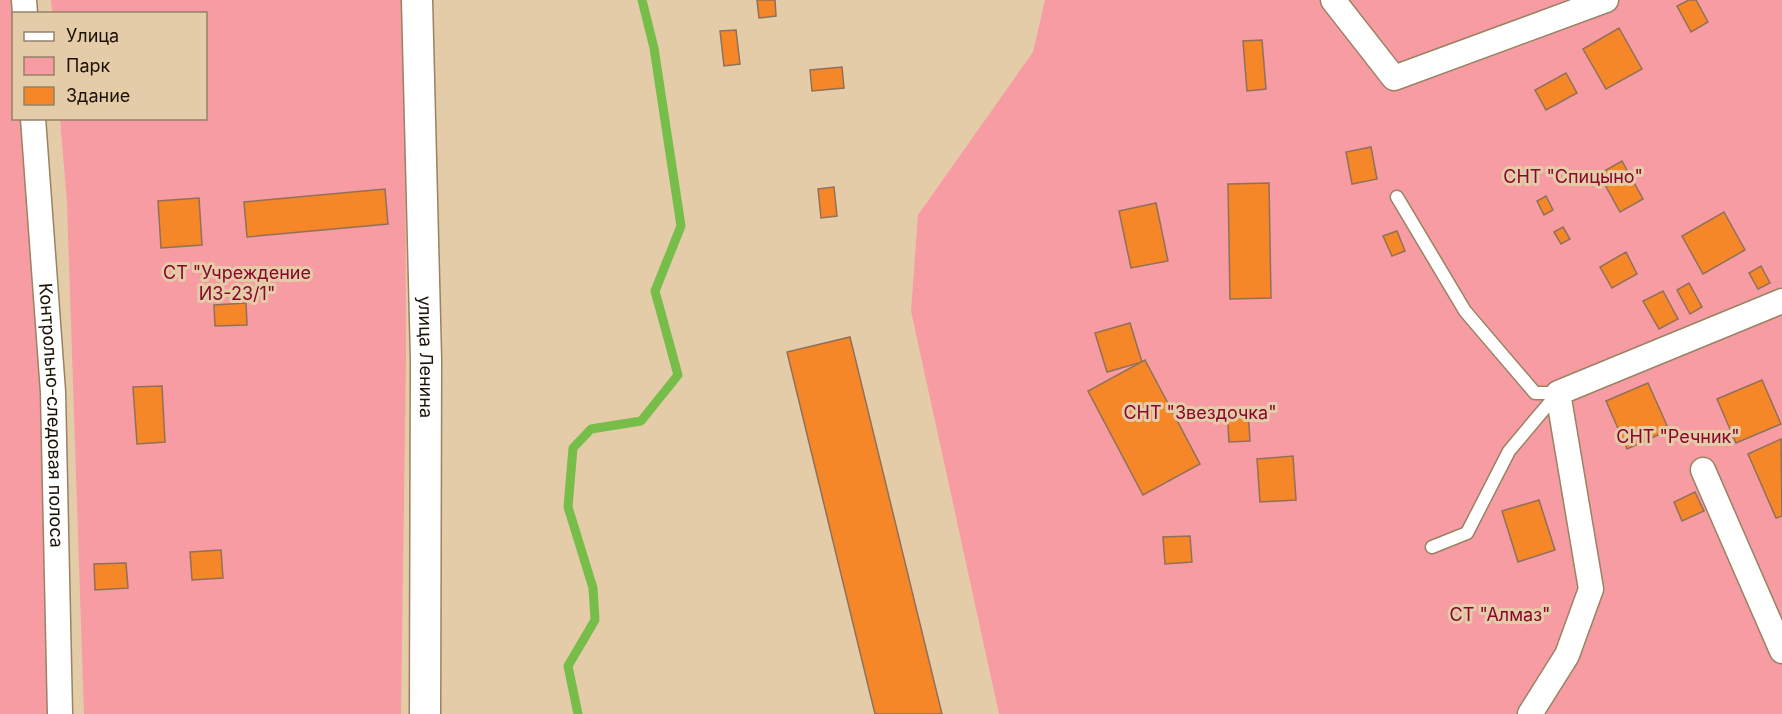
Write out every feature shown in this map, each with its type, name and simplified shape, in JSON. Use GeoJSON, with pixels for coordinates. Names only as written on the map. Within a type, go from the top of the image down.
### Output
{"type":"FeatureCollection","features":[{"type":"Feature","properties":{"kind":"street","name":"улица Ленина"},"geometry":{"type":"LineString","coordinates":[[417,0],[426,360],[425,714]]}},
{"type":"Feature","properties":{"kind":"street"},"geometry":{"type":"LineString","coordinates":[[1333,0],[1394,78],[1606,0]]}},
{"type":"Feature","properties":{"kind":"street","name":"Контрольно-следовая полоса"},"geometry":{"type":"LineString","coordinates":[[33,120],[53,392],[60,714]]}},
{"type":"Feature","properties":{"kind":"street"},"geometry":{"type":"LineString","coordinates":[[1530,714],[1567,655],[1591,589],[1558,393],[1782,302]]}},
{"type":"Feature","properties":{"kind":"street"},"geometry":{"type":"LineString","coordinates":[[1703,470],[1782,651]]}},
{"type":"Feature","properties":{"kind":"lane"},"geometry":{"type":"LineString","coordinates":[[1397,196],[1466,310],[1535,393],[1558,393]]}},
{"type":"Feature","properties":{"kind":"lane"},"geometry":{"type":"LineString","coordinates":[[1432,547],[1467,533],[1509,451],[1558,393]]}},
{"type":"Feature","properties":{"kind":"green space"},"geometry":{"type":"Polygon","coordinates":[[[0,0],[23,0],[15,12],[12,12],[12,120],[29,120],[54,714],[0,714],[0,0]]]}},
{"type":"Feature","properties":{"kind":"green space","name":"СТ \"Учреждение ИЗ-23/1\""},"geometry":{"type":"Polygon","coordinates":[[[51,0],[405,0],[406,357],[401,714],[84,714],[67,203],[60,120],[207,120],[207,12],[52,12],[51,0]]]}},
{"type":"Feature","properties":{"kind":"green space"},"geometry":{"type":"Polygon","coordinates":[[[1045,0],[1782,0],[1782,714],[999,714],[911,311],[918,215],[1033,52],[1045,0]]]}},
{"type":"Feature","properties":{"kind":"building"},"geometry":{"type":"Polygon","coordinates":[[[757,0],[775,0],[776,16],[759,18],[757,0]]]}},
{"type":"Feature","properties":{"kind":"building"},"geometry":{"type":"Polygon","coordinates":[[[1689,0],[1696,0],[1708,22],[1691,32],[1677,6],[1689,0]]]}},
{"type":"Feature","properties":{"kind":"building"},"geometry":{"type":"Polygon","coordinates":[[[1619,28],[1642,69],[1606,89],[1583,49],[1619,28]]]}},
{"type":"Feature","properties":{"kind":"building"},"geometry":{"type":"Polygon","coordinates":[[[736,30],[740,64],[724,66],[720,31],[736,30]]]}},
{"type":"Feature","properties":{"kind":"building"},"geometry":{"type":"Polygon","coordinates":[[[1262,40],[1266,89],[1247,91],[1243,41],[1262,40]]]}},
{"type":"Feature","properties":{"kind":"building"},"geometry":{"type":"Polygon","coordinates":[[[842,67],[844,88],[812,91],[810,70],[842,67]]]}},
{"type":"Feature","properties":{"kind":"building"},"geometry":{"type":"Polygon","coordinates":[[[1566,73],[1577,93],[1546,110],[1535,90],[1566,73]]]}},
{"type":"Feature","properties":{"kind":"building"},"geometry":{"type":"Polygon","coordinates":[[[1371,147],[1377,179],[1352,184],[1346,152],[1371,147]]]}},
{"type":"Feature","properties":{"kind":"building"},"geometry":{"type":"Polygon","coordinates":[[[1622,161],[1643,199],[1620,212],[1599,174],[1622,161]]]}},
{"type":"Feature","properties":{"kind":"building"},"geometry":{"type":"Polygon","coordinates":[[[1269,183],[1271,298],[1230,299],[1228,184],[1269,183]]]}},
{"type":"Feature","properties":{"kind":"building"},"geometry":{"type":"Polygon","coordinates":[[[834,187],[837,216],[821,218],[818,189],[834,187]]]}},
{"type":"Feature","properties":{"kind":"building"},"geometry":{"type":"Polygon","coordinates":[[[385,189],[388,224],[247,237],[244,202],[385,189]]]}},
{"type":"Feature","properties":{"kind":"building"},"geometry":{"type":"Polygon","coordinates":[[[1546,196],[1553,210],[1544,215],[1537,201],[1546,196]]]}},
{"type":"Feature","properties":{"kind":"building"},"geometry":{"type":"Polygon","coordinates":[[[199,198],[202,245],[161,248],[158,201],[199,198]]]}},
{"type":"Feature","properties":{"kind":"building"},"geometry":{"type":"Polygon","coordinates":[[[1156,203],[1168,261],[1131,268],[1119,211],[1156,203]]]}},
{"type":"Feature","properties":{"kind":"building"},"geometry":{"type":"Polygon","coordinates":[[[1724,212],[1745,250],[1703,274],[1682,236],[1724,212]]]}},
{"type":"Feature","properties":{"kind":"building"},"geometry":{"type":"Polygon","coordinates":[[[1563,227],[1570,239],[1561,244],[1554,232],[1563,227]]]}},
{"type":"Feature","properties":{"kind":"building"},"geometry":{"type":"Polygon","coordinates":[[[1397,231],[1405,251],[1392,256],[1383,236],[1397,231]]]}},
{"type":"Feature","properties":{"kind":"building"},"geometry":{"type":"Polygon","coordinates":[[[1626,252],[1637,274],[1612,288],[1600,267],[1626,252]]]}},
{"type":"Feature","properties":{"kind":"building"},"geometry":{"type":"Polygon","coordinates":[[[1761,266],[1770,283],[1758,289],[1749,273],[1761,266]]]}},
{"type":"Feature","properties":{"kind":"building"},"geometry":{"type":"Polygon","coordinates":[[[1689,283],[1702,307],[1690,314],[1677,290],[1689,283]]]}},
{"type":"Feature","properties":{"kind":"building"},"geometry":{"type":"Polygon","coordinates":[[[1663,291],[1678,319],[1659,329],[1643,301],[1663,291]]]}},
{"type":"Feature","properties":{"kind":"building"},"geometry":{"type":"Polygon","coordinates":[[[246,303],[247,325],[215,326],[214,305],[246,303]]]}},
{"type":"Feature","properties":{"kind":"building"},"geometry":{"type":"Polygon","coordinates":[[[1130,323],[1142,362],[1107,372],[1095,333],[1130,323]]]}},
{"type":"Feature","properties":{"kind":"building"},"geometry":{"type":"Polygon","coordinates":[[[850,337],[942,714],[875,714],[787,352],[850,337]]]}},
{"type":"Feature","properties":{"kind":"building"},"geometry":{"type":"Polygon","coordinates":[[[1145,360],[1200,464],[1143,495],[1088,391],[1145,360]]]}},
{"type":"Feature","properties":{"kind":"building"},"geometry":{"type":"Polygon","coordinates":[[[1762,380],[1781,424],[1736,443],[1717,399],[1762,380]]]}},
{"type":"Feature","properties":{"kind":"building"},"geometry":{"type":"Polygon","coordinates":[[[1648,383],[1669,430],[1627,449],[1606,401],[1648,383]]]}},
{"type":"Feature","properties":{"kind":"building"},"geometry":{"type":"Polygon","coordinates":[[[162,386],[165,442],[137,444],[133,387],[162,386]]]}},
{"type":"Feature","properties":{"kind":"building"},"geometry":{"type":"Polygon","coordinates":[[[1248,410],[1250,441],[1229,442],[1227,411],[1248,410]]]}},
{"type":"Feature","properties":{"kind":"building"},"geometry":{"type":"Polygon","coordinates":[[[1781,439],[1782,516],[1776,518],[1748,454],[1781,439]]]}},
{"type":"Feature","properties":{"kind":"building"},"geometry":{"type":"Polygon","coordinates":[[[1293,456],[1296,500],[1260,502],[1257,459],[1293,456]]]}},
{"type":"Feature","properties":{"kind":"building"},"geometry":{"type":"Polygon","coordinates":[[[1695,492],[1704,511],[1682,521],[1674,502],[1695,492]]]}},
{"type":"Feature","properties":{"kind":"building"},"geometry":{"type":"Polygon","coordinates":[[[1539,500],[1555,550],[1518,562],[1502,511],[1539,500]]]}},
{"type":"Feature","properties":{"kind":"building"},"geometry":{"type":"Polygon","coordinates":[[[1190,536],[1192,562],[1165,564],[1163,537],[1190,536]]]}},
{"type":"Feature","properties":{"kind":"building"},"geometry":{"type":"Polygon","coordinates":[[[221,550],[223,578],[192,580],[190,552],[221,550]]]}},
{"type":"Feature","properties":{"kind":"building"},"geometry":{"type":"Polygon","coordinates":[[[126,563],[128,588],[95,590],[94,564],[126,563]]]}},
{"type":"Feature","properties":{"kind":"waterway"},"geometry":{"type":"LineString","coordinates":[[578,714],[568,666],[595,620],[593,588],[568,507],[573,448],[591,429],[641,421],[678,375],[655,291],[681,226],[654,48],[642,0]]}},
{"type":"Feature","properties":{"kind":"park label","name":"СНТ \"Спицыно\""},"geometry":{"type":"Point","coordinates":[1573,177]}},
{"type":"Feature","properties":{"kind":"park label","name":"СНТ \"Звездочка\""},"geometry":{"type":"Point","coordinates":[1200,413]}},
{"type":"Feature","properties":{"kind":"park label","name":"СНТ \"Речник\""},"geometry":{"type":"Point","coordinates":[1678,437]}},
{"type":"Feature","properties":{"kind":"park label","name":"СТ \"Алмаз\""},"geometry":{"type":"Point","coordinates":[1500,615]}}]}
